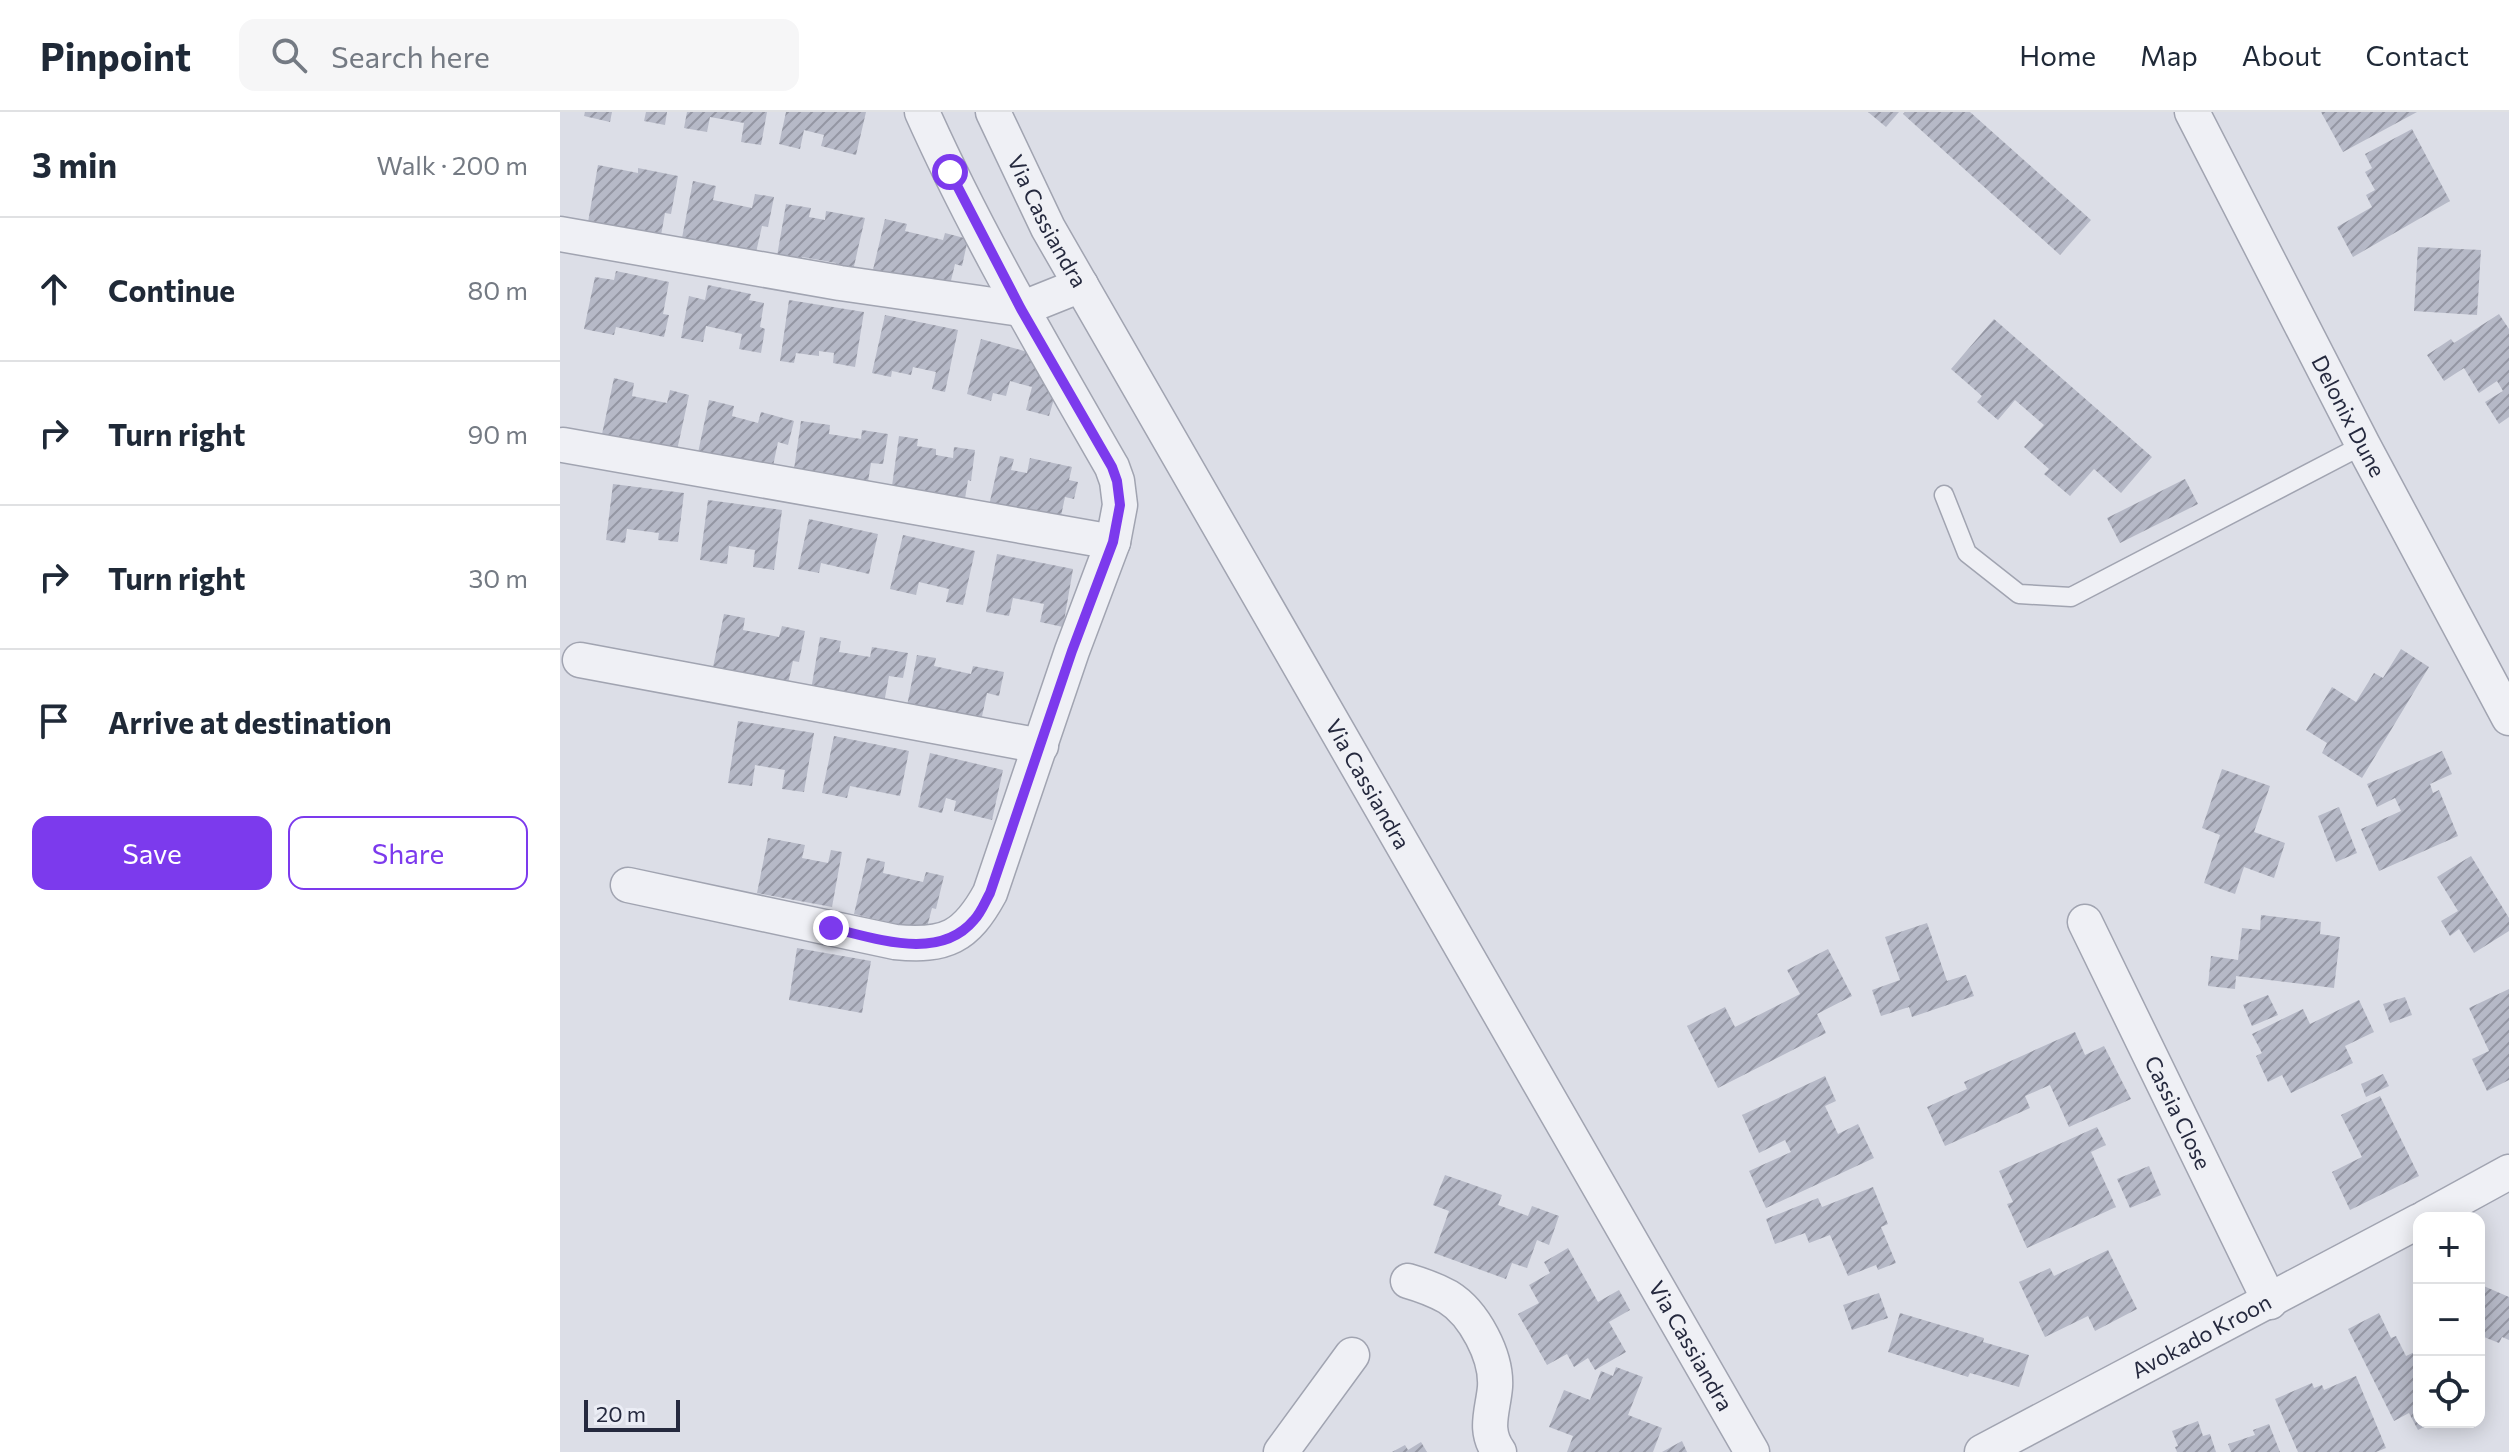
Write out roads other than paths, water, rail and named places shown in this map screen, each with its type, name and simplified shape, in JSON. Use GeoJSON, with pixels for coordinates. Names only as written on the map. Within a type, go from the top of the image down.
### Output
{"type":"FeatureCollection","features":[{"type":"Feature","properties":{"kind":"street"},"geometry":{"type":"LineString","coordinates":[[628,885],[895,942],[920,944],[961,932],[976,919],[990,893],[1072,651],[1113,542],[1120,505],[1112,467],[1021,309],[922,112]]}},
{"type":"Feature","properties":{"kind":"street","name":"Via Cassiandra"},"geometry":{"type":"LineString","coordinates":[[993,112],[1048,228],[1752,1452]]}},
{"type":"Feature","properties":{"kind":"street","name":"Delonix Dune"},"geometry":{"type":"LineString","coordinates":[[2192,112],[2363,445],[2509,718]]}},
{"type":"Feature","properties":{"kind":"street"},"geometry":{"type":"LineString","coordinates":[[560,234],[840,283],[1021,309],[1081,285]]}},
{"type":"Feature","properties":{"kind":"street"},"geometry":{"type":"LineString","coordinates":[[563,445],[1113,542]]}},
{"type":"Feature","properties":{"kind":"street"},"geometry":{"type":"LineString","coordinates":[[580,660],[1041,746]]}},
{"type":"Feature","properties":{"kind":"street","name":"Cassia Close"},"geometry":{"type":"LineString","coordinates":[[2085,922],[2270,1302]]}},
{"type":"Feature","properties":{"kind":"street"},"geometry":{"type":"LineString","coordinates":[[2436,1212],[2509,1172]]}},
{"type":"Feature","properties":{"kind":"street","name":"Avokado Kroon"},"geometry":{"type":"LineString","coordinates":[[1982,1452],[2413,1224]]}},
{"type":"Feature","properties":{"kind":"street"},"geometry":{"type":"LineString","coordinates":[[1408,1281],[1451,1299],[1468,1316],[1487,1347],[1494,1368],[1495,1388],[1488,1426],[1499,1452]]}},
{"type":"Feature","properties":{"kind":"street"},"geometry":{"type":"LineString","coordinates":[[1281,1452],[1352,1355]]}},
{"type":"Feature","properties":{"kind":"lane"},"geometry":{"type":"LineString","coordinates":[[1944,495],[1967,553],[2019,594],[2071,597],[2363,445]]}}]}
